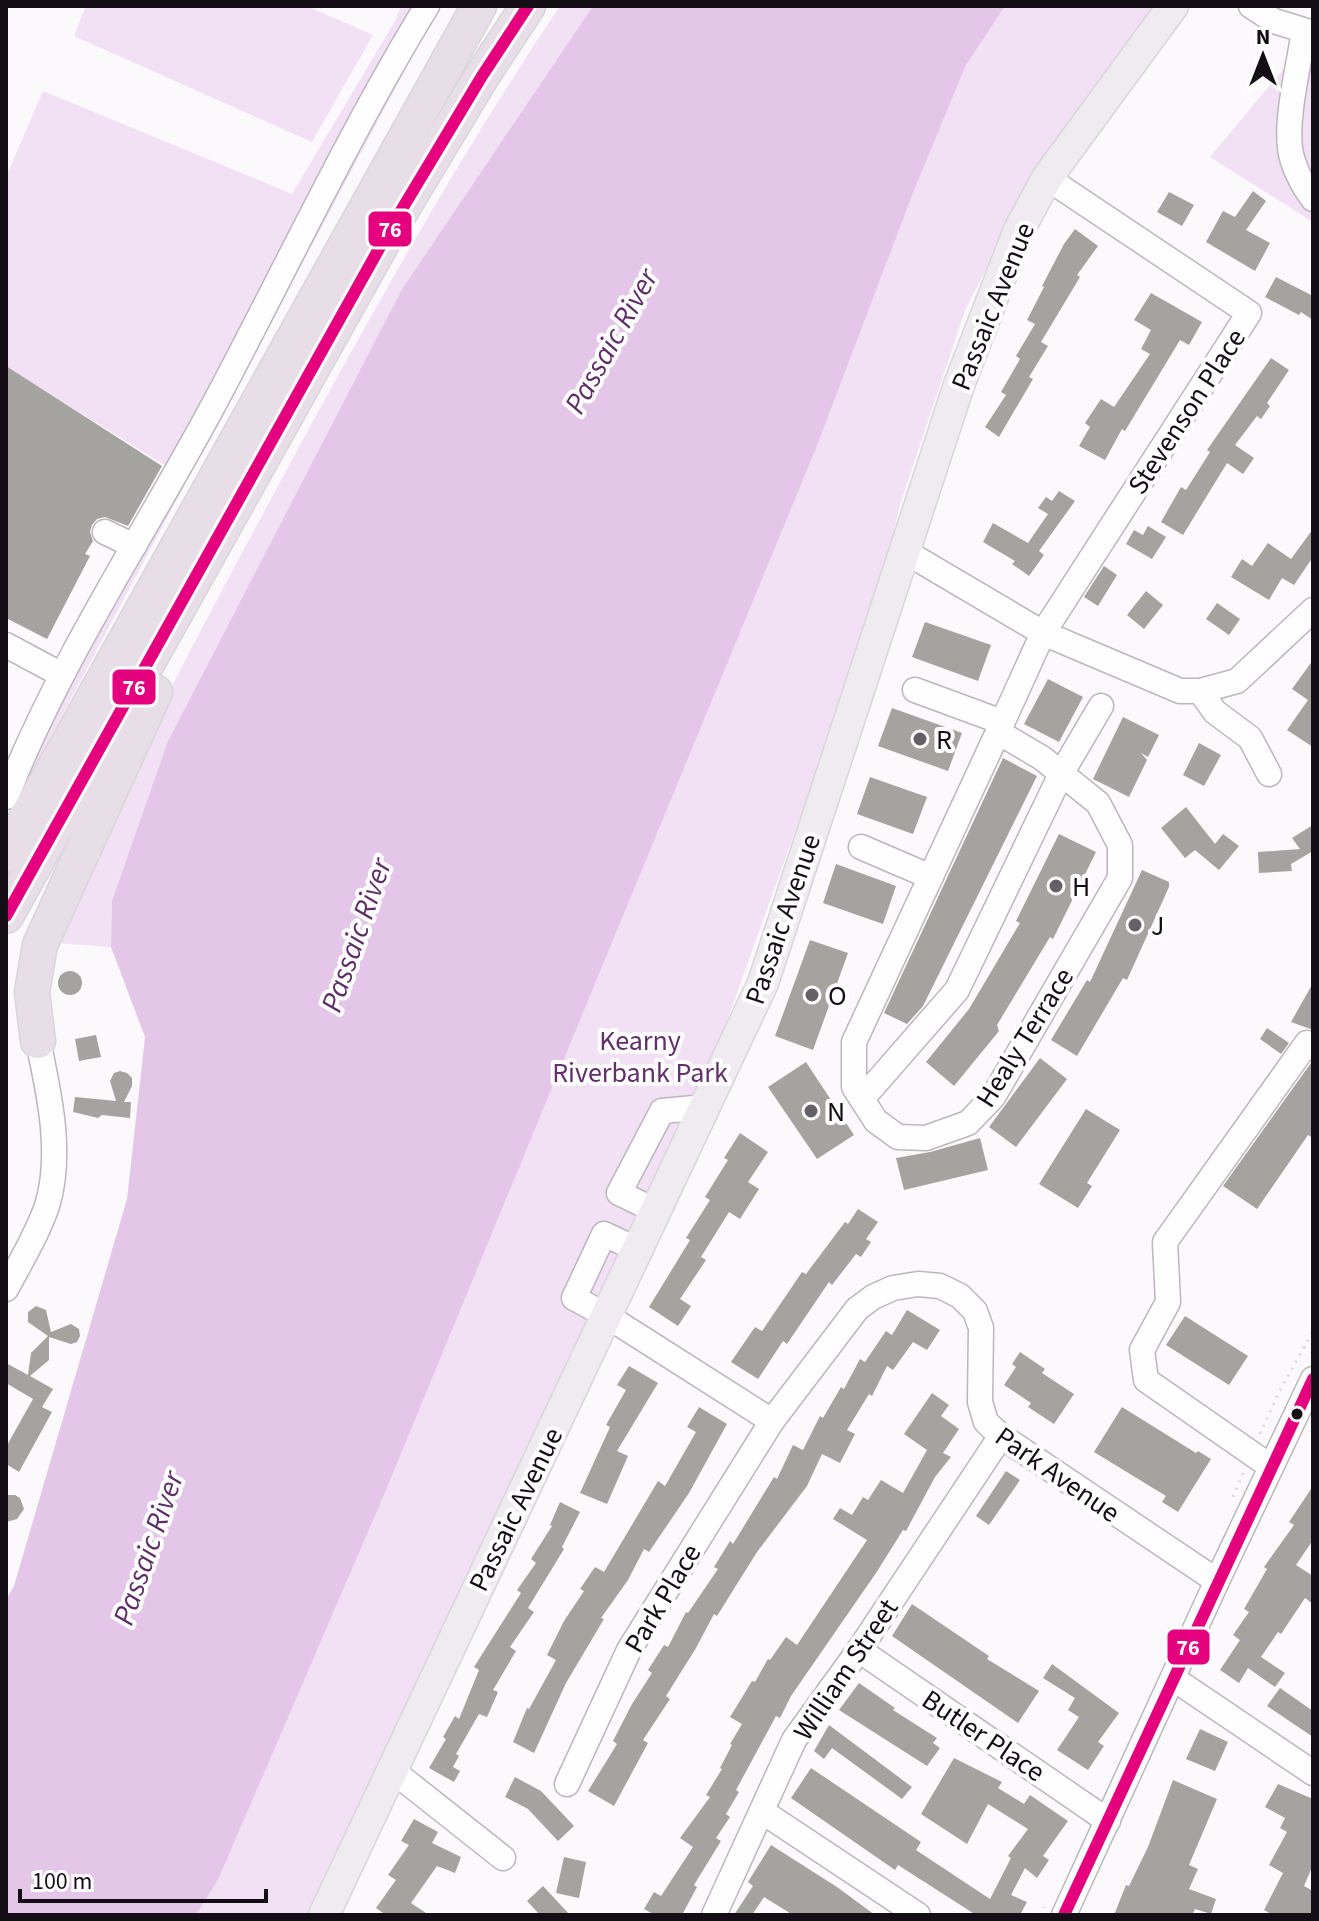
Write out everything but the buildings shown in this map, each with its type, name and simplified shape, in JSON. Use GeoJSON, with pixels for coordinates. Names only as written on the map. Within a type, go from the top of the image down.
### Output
{"type":"FeatureCollection","features":[{"type":"Feature","properties":{"kind":"highway"},"geometry":{"type":"LineString","coordinates":[[304,318],[389,130],[451,6]]}},
{"type":"Feature","properties":{"kind":"highway"},"geometry":{"type":"LineString","coordinates":[[6,855],[479,6]]}},
{"type":"Feature","properties":{"kind":"highway"},"geometry":{"type":"LineString","coordinates":[[6,916],[420,178],[528,6]]}},
{"type":"Feature","properties":{"kind":"highway"},"geometry":{"type":"LineString","coordinates":[[38,1041],[32,992],[40,945],[48,924],[133,737],[317,360]]}},
{"type":"Feature","properties":{"kind":"main road","name":"Passaic Avenue"},"geometry":{"type":"LineString","coordinates":[[324,1915],[763,983],[959,385],[1019,230],[1047,178],[1173,6]]}},
{"type":"Feature","properties":{"kind":"street"},"geometry":{"type":"LineString","coordinates":[[6,797],[28,740],[62,675],[77,628],[111,562],[134,546],[212,408],[353,135],[427,6]]}},
{"type":"Feature","properties":{"kind":"street"},"geometry":{"type":"LineString","coordinates":[[1251,6],[1274,21],[1308,32],[1291,120],[1290,149],[1313,199]]}},
{"type":"Feature","properties":{"kind":"street","name":"Stevenson Place"},"geometry":{"type":"LineString","coordinates":[[1043,633],[1249,313],[1047,178]]}},
{"type":"Feature","properties":{"kind":"street"},"geometry":{"type":"LineString","coordinates":[[105,532],[134,546]]}},
{"type":"Feature","properties":{"kind":"street"},"geometry":{"type":"LineString","coordinates":[[904,551],[1043,633],[1180,691],[1200,691],[1237,681],[1313,610]]}},
{"type":"Feature","properties":{"kind":"street","name":"Healy Terrace"},"geometry":{"type":"LineString","coordinates":[[1000,727],[1098,803],[1120,845],[1120,878],[993,1097],[968,1123],[926,1138],[898,1137],[876,1121],[854,1087],[854,1042],[1043,633]]}},
{"type":"Feature","properties":{"kind":"street"},"geometry":{"type":"LineString","coordinates":[[6,645],[62,675]]}},
{"type":"Feature","properties":{"kind":"street"},"geometry":{"type":"LineString","coordinates":[[915,690],[1000,727]]}},
{"type":"Feature","properties":{"kind":"street"},"geometry":{"type":"LineString","coordinates":[[1200,691],[1215,712],[1250,738],[1269,774]]}},
{"type":"Feature","properties":{"kind":"street"},"geometry":{"type":"LineString","coordinates":[[862,1099],[957,990],[1061,774],[1101,706]]}},
{"type":"Feature","properties":{"kind":"street"},"geometry":{"type":"LineString","coordinates":[[861,847],[931,877]]}},
{"type":"Feature","properties":{"kind":"street"},"geometry":{"type":"LineString","coordinates":[[6,1289],[41,1219],[52,1181],[52,1123],[38,1041]]}},
{"type":"Feature","properties":{"kind":"street"},"geometry":{"type":"LineString","coordinates":[[1271,1467],[1146,1380],[1142,1350],[1168,1302],[1165,1242],[1307,1043],[1313,1048]]}},
{"type":"Feature","properties":{"kind":"street"},"geometry":{"type":"LineString","coordinates":[[705,1107],[662,1111],[619,1193],[574,1298],[772,1421]]}},
{"type":"Feature","properties":{"kind":"street"},"geometry":{"type":"LineString","coordinates":[[619,1193],[656,1211]]}},
{"type":"Feature","properties":{"kind":"street"},"geometry":{"type":"LineString","coordinates":[[604,1234],[638,1250]]}},
{"type":"Feature","properties":{"kind":"street","name":"Park Avenue"},"geometry":{"type":"LineString","coordinates":[[772,1421],[857,1309],[893,1288],[918,1284],[940,1286],[960,1296],[975,1311],[981,1328],[980,1402],[986,1422],[1001,1436],[1217,1581]]}},
{"type":"Feature","properties":{"kind":"street"},"geometry":{"type":"LineString","coordinates":[[1064,1915],[1313,1379]]}},
{"type":"Feature","properties":{"kind":"street","name":"Park Place"},"geometry":{"type":"LineString","coordinates":[[567,1784],[629,1650],[772,1421]]}},
{"type":"Feature","properties":{"kind":"street","name":"William Street"},"geometry":{"type":"LineString","coordinates":[[714,1915],[794,1740],[859,1650],[1001,1436]]}},
{"type":"Feature","properties":{"kind":"street","name":"Butler Place"},"geometry":{"type":"LineString","coordinates":[[859,1650],[1108,1821]]}},
{"type":"Feature","properties":{"kind":"street"},"geometry":{"type":"LineString","coordinates":[[1174,1679],[1313,1773]]}},
{"type":"Feature","properties":{"kind":"street"},"geometry":{"type":"LineString","coordinates":[[393,1771],[503,1858]]}},
{"type":"Feature","properties":{"kind":"street"},"geometry":{"type":"LineString","coordinates":[[763,1812],[918,1915]]}},
{"type":"Feature","properties":{"kind":"path"},"geometry":{"type":"LineString","coordinates":[[1304,1347],[1313,1353]]}},
{"type":"Feature","properties":{"kind":"green space"},"geometry":{"type":"Polygon","coordinates":[[[86,6],[307,6],[373,35],[312,142],[74,36],[86,6]]]}},
{"type":"Feature","properties":{"kind":"green space"},"geometry":{"type":"Polygon","coordinates":[[[401,6],[439,6],[32,772],[26,770],[179,474],[6,367],[6,177],[43,91],[292,194],[401,6]]]}},
{"type":"Feature","properties":{"kind":"green space"},"geometry":{"type":"Polygon","coordinates":[[[560,6],[593,6],[402,289],[168,741],[112,899],[111,947],[55,943],[100,835],[147,735],[278,486],[413,242],[560,6]]]}},
{"type":"Feature","properties":{"kind":"green space","name":"Kearny Riverbank Park"},"geometry":{"type":"Polygon","coordinates":[[[1005,6],[1157,6],[1036,174],[966,308],[900,504],[877,603],[705,1082],[309,1915],[196,1915],[218,1880],[384,1495],[817,446],[913,193],[966,65],[1005,6]]]}},
{"type":"Feature","properties":{"kind":"green space"},"geometry":{"type":"Polygon","coordinates":[[[1291,60],[1313,65],[1313,222],[1210,157],[1291,60]]]}},
{"type":"Feature","properties":{"kind":"water","name":"Passaic River"},"geometry":{"type":"Polygon","coordinates":[[[593,6],[1005,6],[966,65],[913,193],[817,446],[384,1495],[218,1880],[196,1915],[6,1915],[6,1600],[14,1586],[127,1199],[145,1037],[111,947],[112,900],[168,741],[402,289],[593,6]]]}},
{"type":"Feature","properties":{"kind":"transit line","name":"76"},"geometry":{"type":"LineString","coordinates":[[6,916],[390,229],[528,6]]}},
{"type":"Feature","properties":{"kind":"transit line","name":"76"},"geometry":{"type":"LineString","coordinates":[[1064,1915],[1313,1379]]}},
{"type":"Feature","properties":{"kind":"place","name":"R"},"geometry":{"type":"Point","coordinates":[920,739]}},
{"type":"Feature","properties":{"kind":"place","name":"H"},"geometry":{"type":"Point","coordinates":[1056,886]}},
{"type":"Feature","properties":{"kind":"place","name":"J"},"geometry":{"type":"Point","coordinates":[1135,925]}},
{"type":"Feature","properties":{"kind":"place","name":"O"},"geometry":{"type":"Point","coordinates":[812,995]}},
{"type":"Feature","properties":{"kind":"place","name":"N"},"geometry":{"type":"Point","coordinates":[811,1111]}}]}
